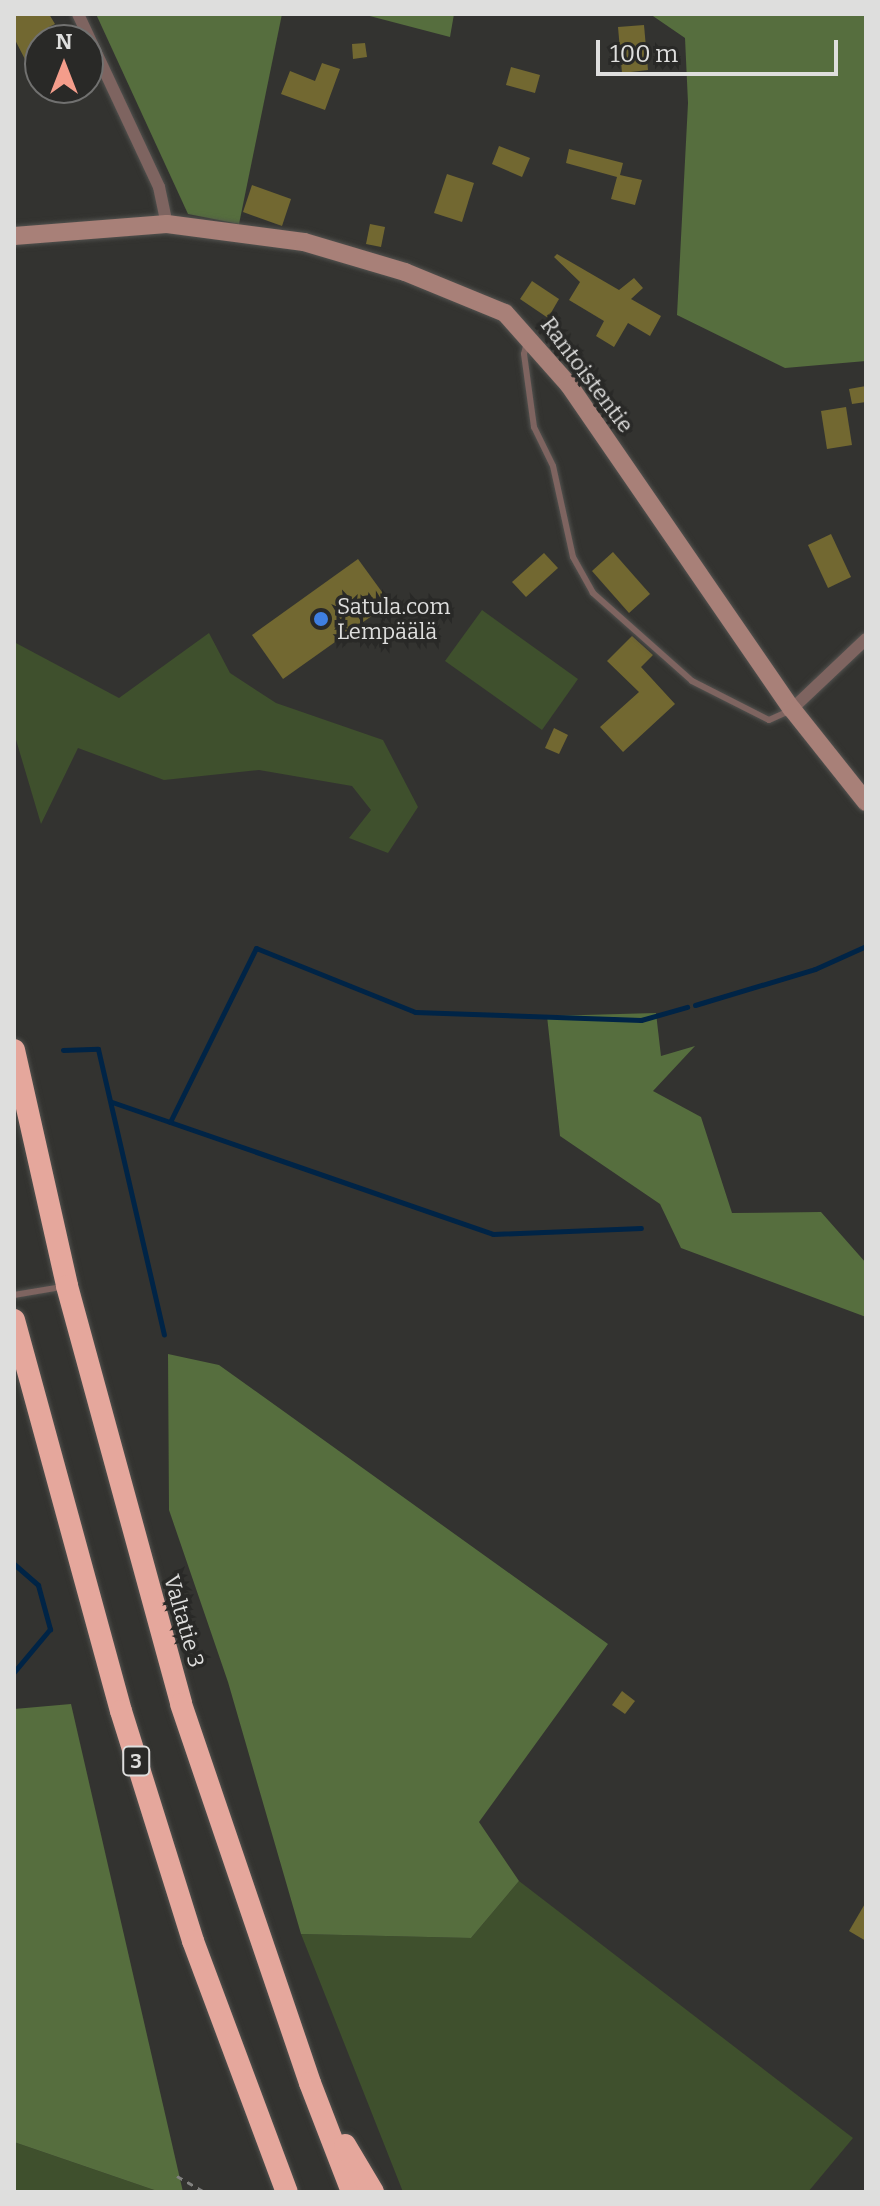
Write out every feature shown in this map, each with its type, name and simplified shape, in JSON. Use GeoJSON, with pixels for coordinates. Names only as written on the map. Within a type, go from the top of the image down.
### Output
{"type":"FeatureCollection","features":[{"type":"Feature","properties":{"kind":"highway","name":"Valtatie 3"},"geometry":{"type":"LineString","coordinates":[[14,1050],[67,1286],[181,1704],[310,2083],[352,2192]]}},
{"type":"Feature","properties":{"kind":"highway","name":"3"},"geometry":{"type":"LineString","coordinates":[[14,1320],[121,1711],[193,1941],[287,2192]]}},
{"type":"Feature","properties":{"kind":"highway"},"geometry":{"type":"LineString","coordinates":[[310,2083],[373,2192]]}},
{"type":"Feature","properties":{"kind":"street"},"geometry":{"type":"LineString","coordinates":[[78,14],[159,187],[167,224]]}},
{"type":"Feature","properties":{"kind":"street","name":"Rantoistentie"},"geometry":{"type":"LineString","coordinates":[[14,236],[167,224],[304,242],[405,272],[505,313],[529,335],[569,385],[792,709],[866,802]]}},
{"type":"Feature","properties":{"kind":"street"},"geometry":{"type":"LineString","coordinates":[[792,709],[866,639]]}},
{"type":"Feature","properties":{"kind":"lane"},"geometry":{"type":"LineString","coordinates":[[529,335],[524,354],[534,427],[553,466],[573,557],[593,593],[692,681],[769,720],[792,709]]}},
{"type":"Feature","properties":{"kind":"lane"},"geometry":{"type":"LineString","coordinates":[[14,1295],[67,1286]]}},
{"type":"Feature","properties":{"kind":"path"},"geometry":{"type":"LineString","coordinates":[[177,2176],[205,2192]]}},
{"type":"Feature","properties":{"kind":"green space"},"geometry":{"type":"Polygon","coordinates":[[[96,14],[282,14],[239,224],[188,214],[104,31],[104,24],[101,24],[96,14]]]}},
{"type":"Feature","properties":{"kind":"green space"},"geometry":{"type":"Polygon","coordinates":[[[362,14],[454,14],[450,37],[362,14]]]}},
{"type":"Feature","properties":{"kind":"green space"},"geometry":{"type":"Polygon","coordinates":[[[650,14],[866,14],[866,361],[785,368],[677,315],[688,103],[685,38],[650,14]]]}},
{"type":"Feature","properties":{"kind":"green space"},"geometry":{"type":"Polygon","coordinates":[[[482,610],[578,679],[542,730],[445,661],[482,610]]]}},
{"type":"Feature","properties":{"kind":"green space"},"geometry":{"type":"Polygon","coordinates":[[[209,633],[230,673],[276,703],[383,740],[418,807],[388,853],[349,838],[371,810],[352,786],[259,770],[164,780],[78,748],[41,824],[14,733],[14,642],[119,698],[209,633]]]}},
{"type":"Feature","properties":{"kind":"green space"},"geometry":{"type":"Polygon","coordinates":[[[656,1013],[661,1056],[695,1046],[653,1091],[701,1117],[732,1213],[821,1212],[866,1263],[866,1317],[681,1248],[660,1204],[560,1136],[547,1016],[656,1013]]]}},
{"type":"Feature","properties":{"kind":"green space"},"geometry":{"type":"Polygon","coordinates":[[[168,1354],[219,1365],[608,1644],[479,1822],[519,1881],[471,1938],[301,1934],[228,1682],[169,1510],[168,1354]]]}},
{"type":"Feature","properties":{"kind":"green space"},"geometry":{"type":"Polygon","coordinates":[[[71,1704],[183,2192],[160,2192],[14,2142],[14,1709],[71,1704]]]}},
{"type":"Feature","properties":{"kind":"green space"},"geometry":{"type":"Polygon","coordinates":[[[519,1881],[853,2138],[808,2192],[403,2192],[301,1934],[471,1938],[519,1881]]]}},
{"type":"Feature","properties":{"kind":"green space"},"geometry":{"type":"Polygon","coordinates":[[[14,2142],[160,2192],[14,2192],[14,2142]]]}},
{"type":"Feature","properties":{"kind":"building"},"geometry":{"type":"Polygon","coordinates":[[[14,14],[49,14],[55,24],[24,24],[24,57],[14,38],[14,14]]]}},
{"type":"Feature","properties":{"kind":"building"},"geometry":{"type":"Polygon","coordinates":[[[644,25],[648,70],[622,73],[618,27],[644,25]]]}},
{"type":"Feature","properties":{"kind":"building"},"geometry":{"type":"Polygon","coordinates":[[[365,43],[367,57],[353,59],[352,44],[365,43]]]}},
{"type":"Feature","properties":{"kind":"building"},"geometry":{"type":"Polygon","coordinates":[[[322,63],[340,69],[325,110],[281,94],[290,71],[315,81],[322,63]]]}},
{"type":"Feature","properties":{"kind":"building"},"geometry":{"type":"Polygon","coordinates":[[[511,67],[540,75],[535,93],[506,85],[511,67]]]}},
{"type":"Feature","properties":{"kind":"building"},"geometry":{"type":"Polygon","coordinates":[[[499,146],[530,158],[522,177],[492,164],[499,146]]]}},
{"type":"Feature","properties":{"kind":"building"},"geometry":{"type":"Polygon","coordinates":[[[569,149],[623,163],[620,175],[642,180],[635,205],[611,199],[617,177],[566,163],[569,149]]]}},
{"type":"Feature","properties":{"kind":"building"},"geometry":{"type":"Polygon","coordinates":[[[447,174],[474,183],[462,222],[434,213],[447,174]]]}},
{"type":"Feature","properties":{"kind":"building"},"geometry":{"type":"Polygon","coordinates":[[[252,185],[291,199],[282,226],[243,212],[252,185]]]}},
{"type":"Feature","properties":{"kind":"building"},"geometry":{"type":"Polygon","coordinates":[[[370,224],[385,227],[381,247],[366,244],[370,224]]]}},
{"type":"Feature","properties":{"kind":"building"},"geometry":{"type":"Polygon","coordinates":[[[557,254],[619,290],[634,278],[643,288],[631,299],[661,316],[650,336],[628,323],[614,347],[596,336],[604,321],[569,300],[580,282],[554,257],[557,254]]]}},
{"type":"Feature","properties":{"kind":"building"},"geometry":{"type":"Polygon","coordinates":[[[532,281],[559,299],[548,318],[520,299],[532,281]]]}},
{"type":"Feature","properties":{"kind":"building"},"geometry":{"type":"Polygon","coordinates":[[[866,386],[866,402],[852,404],[849,389],[866,386]]]}},
{"type":"Feature","properties":{"kind":"building"},"geometry":{"type":"Polygon","coordinates":[[[846,407],[852,445],[827,449],[821,411],[846,407]]]}},
{"type":"Feature","properties":{"kind":"building"},"geometry":{"type":"Polygon","coordinates":[[[831,534],[851,577],[828,588],[808,545],[831,534]]]}},
{"type":"Feature","properties":{"kind":"building"},"geometry":{"type":"Polygon","coordinates":[[[613,552],[650,594],[629,613],[592,571],[613,552]]]}},
{"type":"Feature","properties":{"kind":"building"},"geometry":{"type":"Polygon","coordinates":[[[544,553],[558,568],[526,597],[512,582],[544,553]]]}},
{"type":"Feature","properties":{"kind":"building","name":"Satula.com Lempäälä"},"geometry":{"type":"Polygon","coordinates":[[[358,559],[390,603],[283,679],[252,635],[358,559]]]}},
{"type":"Feature","properties":{"kind":"building"},"geometry":{"type":"Polygon","coordinates":[[[632,636],[653,655],[641,667],[675,704],[623,752],[600,727],[639,692],[607,661],[632,636]]]}},
{"type":"Feature","properties":{"kind":"building"},"geometry":{"type":"Polygon","coordinates":[[[554,728],[568,735],[559,754],[545,748],[554,728]]]}},
{"type":"Feature","properties":{"kind":"building"},"geometry":{"type":"Polygon","coordinates":[[[622,1691],[635,1701],[625,1714],[612,1705],[622,1691]]]}},
{"type":"Feature","properties":{"kind":"building"},"geometry":{"type":"Polygon","coordinates":[[[866,1902],[866,1941],[849,1931],[866,1902]]]}},
{"type":"Feature","properties":{"kind":"waterway"},"geometry":{"type":"LineString","coordinates":[[695,1005],[815,969],[866,946]]}},
{"type":"Feature","properties":{"kind":"waterway"},"geometry":{"type":"LineString","coordinates":[[170,1122],[256,948],[415,1012],[641,1020],[687,1007]]}},
{"type":"Feature","properties":{"kind":"waterway"},"geometry":{"type":"LineString","coordinates":[[63,1050],[98,1049],[164,1334]]}},
{"type":"Feature","properties":{"kind":"waterway"},"geometry":{"type":"LineString","coordinates":[[112,1102],[493,1234],[641,1228]]}},
{"type":"Feature","properties":{"kind":"waterway"},"geometry":{"type":"LineString","coordinates":[[14,1564],[38,1585],[50,1629],[14,1672]]}},
{"type":"Feature","properties":{"kind":"place","name":"Satula.com Lempäälä"},"geometry":{"type":"Point","coordinates":[321,619]}}]}
